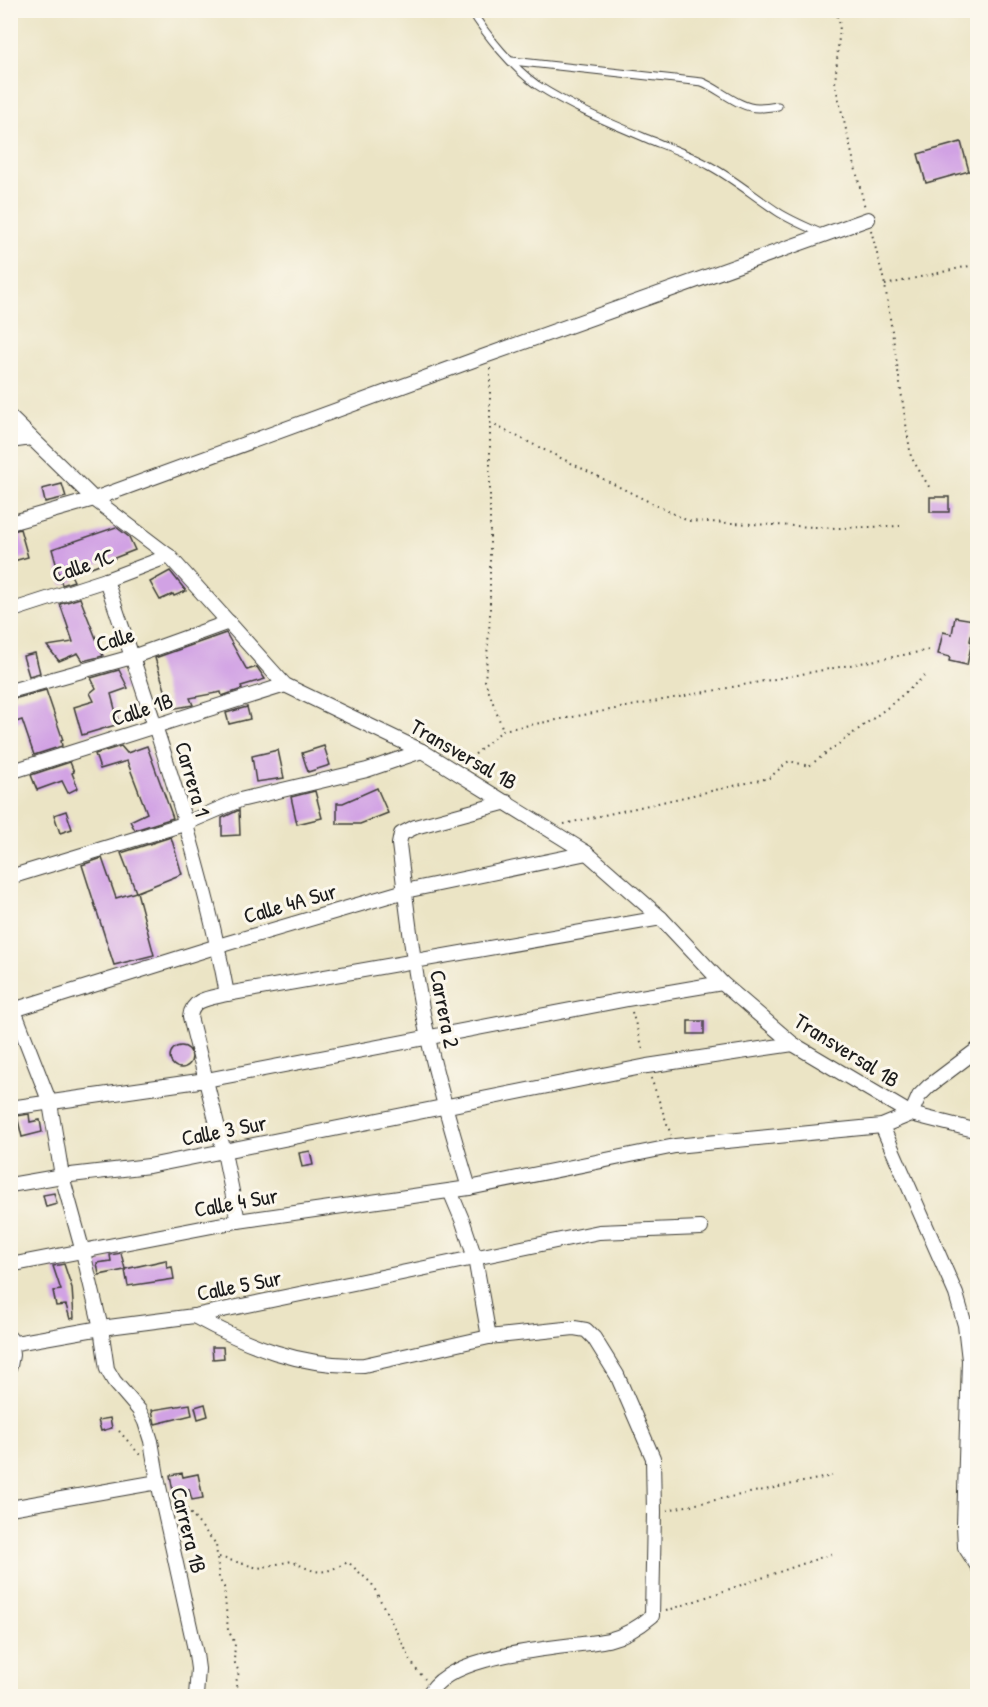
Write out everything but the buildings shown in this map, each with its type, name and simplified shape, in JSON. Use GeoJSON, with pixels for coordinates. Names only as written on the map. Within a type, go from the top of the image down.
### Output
{"type":"FeatureCollection","features":[{"type":"Feature","properties":{"kind":"street"},"geometry":{"type":"LineString","coordinates":[[10,523],[94,499],[868,219]]}},
{"type":"Feature","properties":{"kind":"street","name":"Transversal 1B"},"geometry":{"type":"LineString","coordinates":[[10,417],[94,499],[169,556],[285,685],[422,751],[587,853],[661,918],[722,983],[793,1044],[910,1114],[978,1131]]}},
{"type":"Feature","properties":{"kind":"street"},"geometry":{"type":"LineString","coordinates":[[10,441],[31,438]]}},
{"type":"Feature","properties":{"kind":"street","name":"Calle 1C"},"geometry":{"type":"LineString","coordinates":[[10,611],[106,580],[169,556]]}},
{"type":"Feature","properties":{"kind":"street","name":"Carrera 1"},"geometry":{"type":"LineString","coordinates":[[106,580],[156,727],[218,946],[227,994]]}},
{"type":"Feature","properties":{"kind":"street","name":"Calle"},"geometry":{"type":"LineString","coordinates":[[10,691],[132,657],[229,622]]}},
{"type":"Feature","properties":{"kind":"street","name":"Calle 1B"},"geometry":{"type":"LineString","coordinates":[[10,772],[285,685]]}},
{"type":"Feature","properties":{"kind":"street"},"geometry":{"type":"LineString","coordinates":[[10,878],[184,824],[247,798],[367,770],[422,751]]}},
{"type":"Feature","properties":{"kind":"street","name":"Carrera 2"},"geometry":{"type":"LineString","coordinates":[[469,1188],[428,1037],[414,962],[399,844],[401,834],[415,827],[507,802]]}},
{"type":"Feature","properties":{"kind":"street","name":"Calle 4A Sur"},"geometry":{"type":"LineString","coordinates":[[11,1007],[405,891],[587,853]]}},
{"type":"Feature","properties":{"kind":"street"},"geometry":{"type":"LineString","coordinates":[[238,1221],[224,1152],[190,1017],[194,1004],[200,1000],[227,994],[661,918]]}},
{"type":"Feature","properties":{"kind":"street"},"geometry":{"type":"LineString","coordinates":[[10,1108],[206,1080],[722,983]]}},
{"type":"Feature","properties":{"kind":"street"},"geometry":{"type":"LineString","coordinates":[[11,1007],[50,1103],[62,1176],[101,1328],[106,1369],[139,1410],[145,1422],[151,1441],[158,1482]]}},
{"type":"Feature","properties":{"kind":"street","name":"Calle 3 Sur"},"geometry":{"type":"LineString","coordinates":[[10,1185],[62,1176],[149,1166],[647,1066],[793,1044]]}},
{"type":"Feature","properties":{"kind":"street"},"geometry":{"type":"LineString","coordinates":[[910,1114],[919,1096],[929,1086],[978,1049]]}},
{"type":"Feature","properties":{"kind":"street","name":"Calle 4 Sur"},"geometry":{"type":"LineString","coordinates":[[10,1265],[238,1221],[469,1188],[675,1146],[882,1126],[910,1114]]}},
{"type":"Feature","properties":{"kind":"street"},"geometry":{"type":"LineString","coordinates":[[882,1126],[956,1294],[964,1325],[969,1360],[965,1546],[978,1566]]}},
{"type":"Feature","properties":{"kind":"street"},"geometry":{"type":"LineString","coordinates":[[450,1191],[475,1258],[489,1337]]}},
{"type":"Feature","properties":{"kind":"street","name":"Calle 5 Sur"},"geometry":{"type":"LineString","coordinates":[[11,1342],[194,1316],[599,1232],[700,1228]]}},
{"type":"Feature","properties":{"kind":"street"},"geometry":{"type":"LineString","coordinates":[[194,1316],[233,1337],[283,1356],[333,1365],[364,1365],[489,1337],[574,1328],[586,1330],[594,1338],[617,1375],[653,1458],[652,1616],[637,1629],[610,1640],[537,1649],[485,1660],[452,1674],[430,1692]]}},
{"type":"Feature","properties":{"kind":"street"},"geometry":{"type":"LineString","coordinates":[[10,1366],[11,1342]]}},
{"type":"Feature","properties":{"kind":"street","name":"Carrera 1B"},"geometry":{"type":"LineString","coordinates":[[10,1508],[158,1482],[196,1654],[198,1669],[196,1696]]}},
{"type":"Feature","properties":{"kind":"lane"},"geometry":{"type":"LineString","coordinates":[[471,10],[478,22],[512,61],[536,84],[569,103],[618,126],[708,164],[777,212],[825,235]]}},
{"type":"Feature","properties":{"kind":"lane"},"geometry":{"type":"LineString","coordinates":[[512,61],[702,82],[717,88],[747,107],[778,106]]}},
{"type":"Feature","properties":{"kind":"path"},"geometry":{"type":"LineString","coordinates":[[836,10],[840,25],[835,84],[885,285],[911,458],[931,490]]}},
{"type":"Feature","properties":{"kind":"path"},"geometry":{"type":"LineString","coordinates":[[885,285],[978,264]]}},
{"type":"Feature","properties":{"kind":"path"},"geometry":{"type":"LineString","coordinates":[[482,357],[490,364],[490,618],[485,681],[503,730]]}},
{"type":"Feature","properties":{"kind":"path"},"geometry":{"type":"LineString","coordinates":[[490,423],[688,521],[837,528],[900,526]]}},
{"type":"Feature","properties":{"kind":"path"},"geometry":{"type":"LineString","coordinates":[[458,772],[469,759],[503,730],[930,650]]}},
{"type":"Feature","properties":{"kind":"path"},"geometry":{"type":"LineString","coordinates":[[546,827],[769,778],[789,761],[809,766],[927,675]]}},
{"type":"Feature","properties":{"kind":"path"},"geometry":{"type":"LineString","coordinates":[[119,1431],[144,1460]]}},
{"type":"Feature","properties":{"kind":"path"},"geometry":{"type":"LineString","coordinates":[[654,1512],[832,1476]]}},
{"type":"Feature","properties":{"kind":"path"},"geometry":{"type":"LineString","coordinates":[[158,1482],[179,1499],[216,1544],[219,1557],[219,1579],[224,1587],[228,1630],[236,1643],[234,1661],[239,1672],[236,1682],[237,1696]]}},
{"type":"Feature","properties":{"kind":"path"},"geometry":{"type":"LineString","coordinates":[[652,1616],[834,1553]]}},
{"type":"Feature","properties":{"kind":"path"},"geometry":{"type":"LineString","coordinates":[[219,1557],[258,1568],[292,1561],[310,1570],[326,1573],[348,1562],[372,1584],[415,1668],[430,1692]]}}]}
